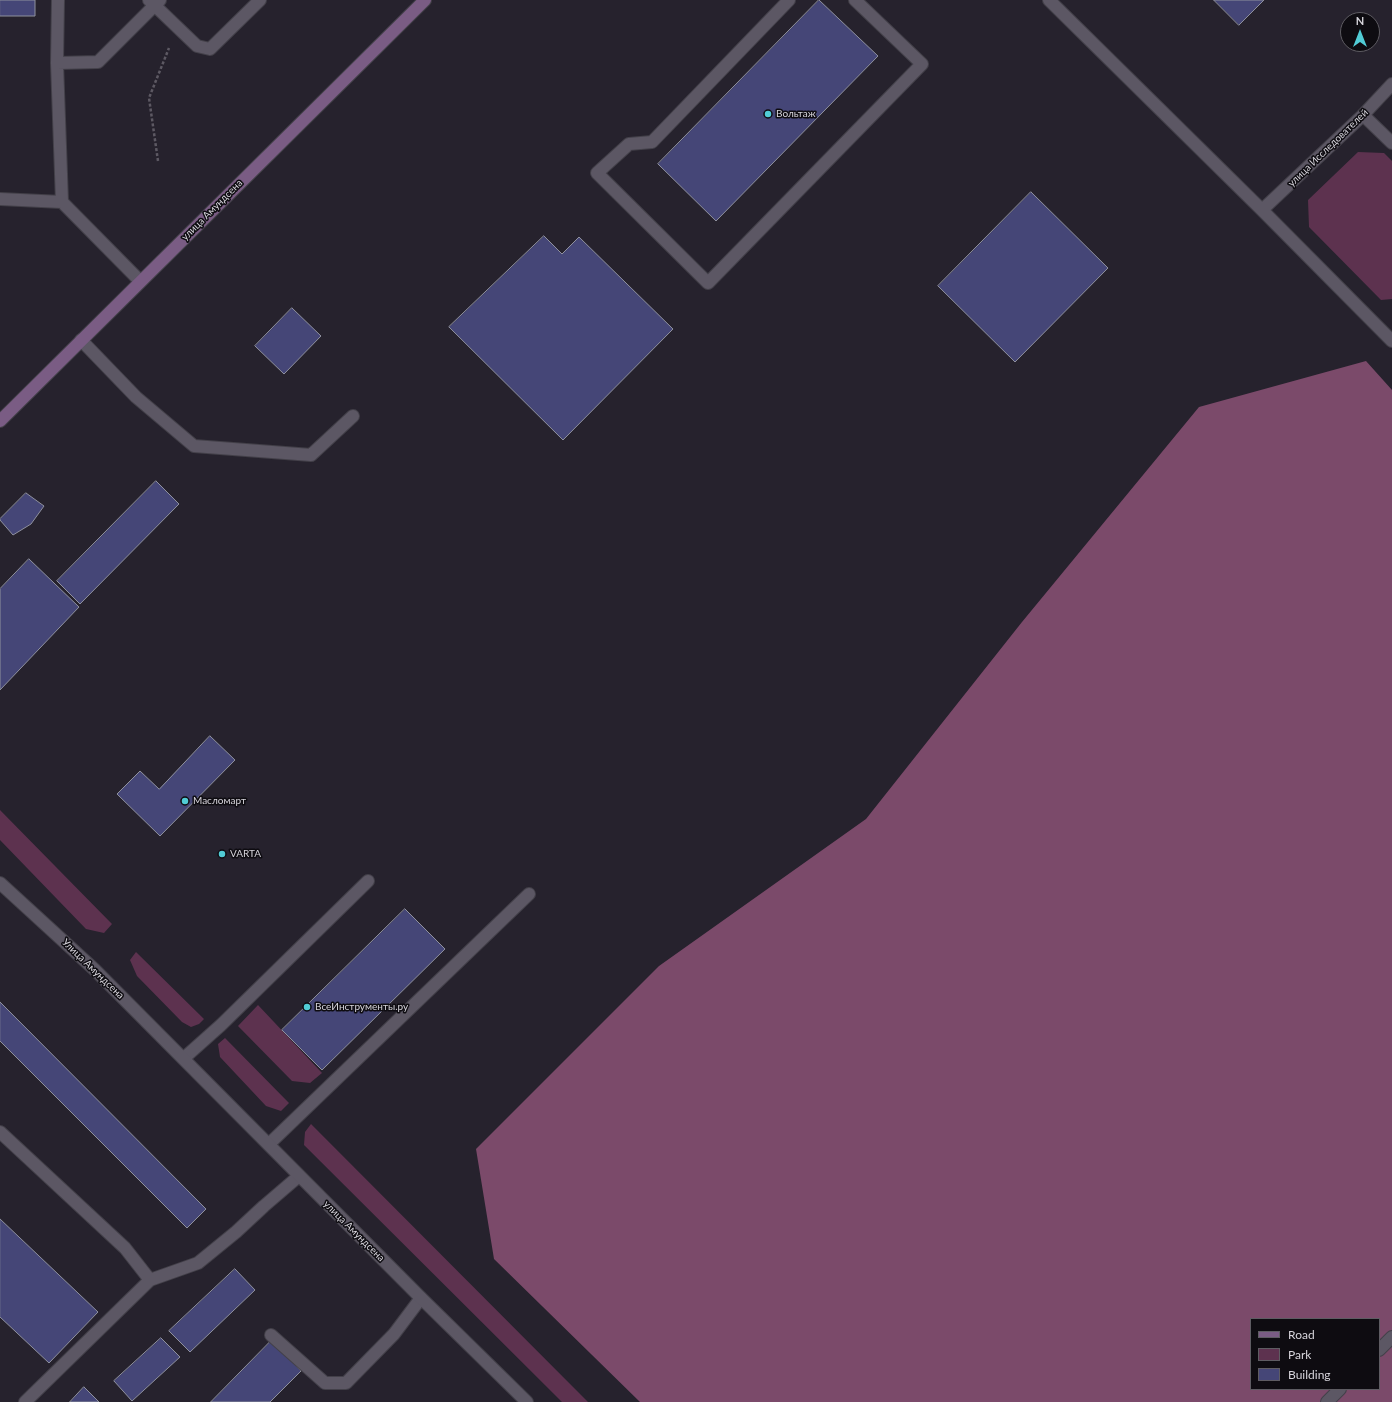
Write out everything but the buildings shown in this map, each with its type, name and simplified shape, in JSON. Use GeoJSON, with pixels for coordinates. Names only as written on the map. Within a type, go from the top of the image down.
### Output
{"type":"FeatureCollection","features":[{"type":"Feature","properties":{"kind":"main road","name":"улица Амундсена"},"geometry":{"type":"LineString","coordinates":[[0,421],[424,0]]}},
{"type":"Feature","properties":{"kind":"street"},"geometry":{"type":"LineString","coordinates":[[58,0],[57,63],[62,202],[140,281]]}},
{"type":"Feature","properties":{"kind":"street"},"geometry":{"type":"LineString","coordinates":[[57,63],[98,62],[154,2],[177,28],[197,46],[210,50],[260,0]]}},
{"type":"Feature","properties":{"kind":"street"},"geometry":{"type":"LineString","coordinates":[[789,0],[652,142],[629,144],[597,173],[708,283],[922,64],[855,0]]}},
{"type":"Feature","properties":{"kind":"street"},"geometry":{"type":"LineString","coordinates":[[1049,0],[1390,336]]}},
{"type":"Feature","properties":{"kind":"street","name":"улица Исследователей"},"geometry":{"type":"LineString","coordinates":[[1262,210],[1363,115],[1392,84]]}},
{"type":"Feature","properties":{"kind":"street"},"geometry":{"type":"LineString","coordinates":[[1363,115],[1392,143]]}},
{"type":"Feature","properties":{"kind":"street"},"geometry":{"type":"LineString","coordinates":[[0,200],[62,202]]}},
{"type":"Feature","properties":{"kind":"street"},"geometry":{"type":"LineString","coordinates":[[81,340],[136,397],[194,446],[311,455],[354,416]]}},
{"type":"Feature","properties":{"kind":"street"},"geometry":{"type":"LineString","coordinates":[[184,1058],[221,1025],[368,881]]}},
{"type":"Feature","properties":{"kind":"street","name":"Улица Амундсена"},"geometry":{"type":"LineString","coordinates":[[0,883],[84,959],[184,1058]]}},
{"type":"Feature","properties":{"kind":"street"},"geometry":{"type":"LineString","coordinates":[[269,1144],[529,894]]}},
{"type":"Feature","properties":{"kind":"street","name":"улица Амундсена"},"geometry":{"type":"LineString","coordinates":[[184,1058],[299,1176],[527,1402]]}},
{"type":"Feature","properties":{"kind":"street"},"geometry":{"type":"LineString","coordinates":[[0,1132],[125,1248],[150,1280]]}},
{"type":"Feature","properties":{"kind":"street"},"geometry":{"type":"LineString","coordinates":[[25,1402],[150,1280],[198,1263],[236,1232],[299,1176]]}},
{"type":"Feature","properties":{"kind":"street"},"geometry":{"type":"LineString","coordinates":[[271,1335],[325,1383],[346,1383],[394,1334],[421,1298]]}},
{"type":"Feature","properties":{"kind":"street"},"geometry":{"type":"LineString","coordinates":[[1380,1349],[1392,1337]]}},
{"type":"Feature","properties":{"kind":"street"},"geometry":{"type":"LineString","coordinates":[[1327,1402],[1339,1390]]}},
{"type":"Feature","properties":{"kind":"path"},"geometry":{"type":"LineString","coordinates":[[158,160],[149,98],[177,28]]}},
{"type":"Feature","properties":{"kind":"green space"},"geometry":{"type":"Polygon","coordinates":[[[1358,152],[1384,153],[1392,161],[1392,299],[1381,300],[1309,227],[1308,200],[1358,152]]]}},
{"type":"Feature","properties":{"kind":"green space"},"geometry":{"type":"Polygon","coordinates":[[[0,810],[112,924],[104,933],[86,929],[0,840],[0,810]]]}},
{"type":"Feature","properties":{"kind":"green space"},"geometry":{"type":"Polygon","coordinates":[[[136,952],[204,1019],[199,1024],[191,1027],[182,1022],[137,976],[130,960],[136,952]]]}},
{"type":"Feature","properties":{"kind":"green space"},"geometry":{"type":"Polygon","coordinates":[[[258,1005],[322,1073],[310,1083],[292,1081],[238,1026],[258,1005]]]}},
{"type":"Feature","properties":{"kind":"green space"},"geometry":{"type":"Polygon","coordinates":[[[225,1038],[289,1103],[281,1111],[266,1106],[220,1057],[218,1044],[225,1038]]]}},
{"type":"Feature","properties":{"kind":"green space"},"geometry":{"type":"Polygon","coordinates":[[[311,1124],[588,1402],[562,1402],[304,1145],[305,1132],[311,1124]]]}},
{"type":"Feature","properties":{"kind":"shaded area"},"geometry":{"type":"Polygon","coordinates":[[[1366,361],[1392,390],[1392,1402],[640,1402],[494,1259],[476,1149],[659,966],[866,819],[1022,622],[1199,407],[1366,361]]]}},
{"type":"Feature","properties":{"kind":"place","name":"Вольтаж"},"geometry":{"type":"Point","coordinates":[768,114]}},
{"type":"Feature","properties":{"kind":"place","name":"Масломарт"},"geometry":{"type":"Point","coordinates":[185,801]}},
{"type":"Feature","properties":{"kind":"place","name":"VARTA"},"geometry":{"type":"Point","coordinates":[222,854]}},
{"type":"Feature","properties":{"kind":"place","name":"ВсеИнструменты.ру"},"geometry":{"type":"Point","coordinates":[307,1007]}}]}
